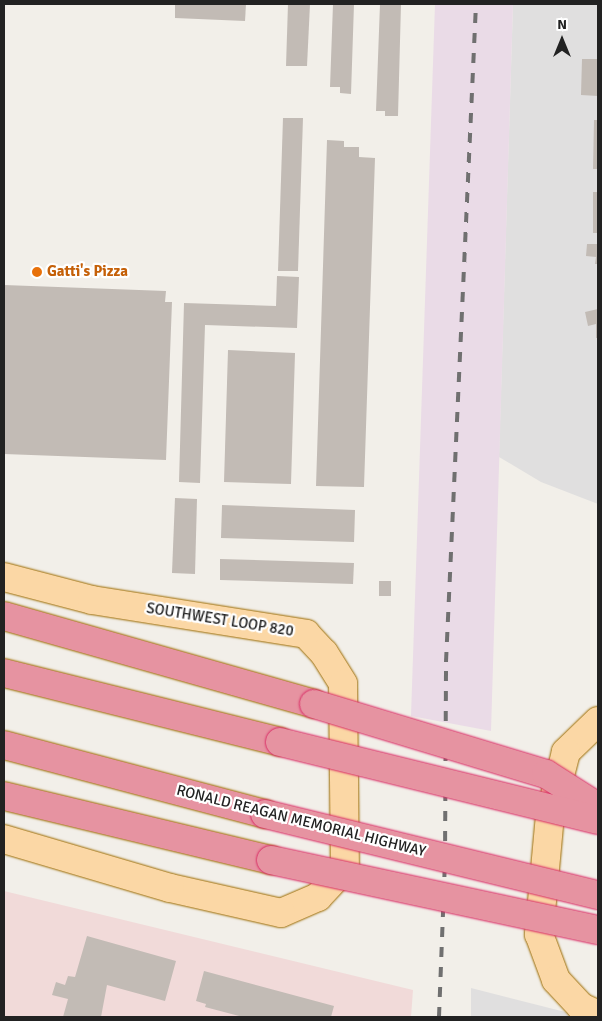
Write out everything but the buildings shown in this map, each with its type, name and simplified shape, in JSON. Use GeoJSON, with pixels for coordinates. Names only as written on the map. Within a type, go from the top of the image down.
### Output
{"type":"FeatureCollection","features":[{"type":"Feature","properties":{"kind":"highway"},"geometry":{"type":"LineString","coordinates":[[4,616],[314,704],[546,774],[598,807]]}},
{"type":"Feature","properties":{"kind":"highway"},"geometry":{"type":"LineString","coordinates":[[4,674],[598,820]]}},
{"type":"Feature","properties":{"kind":"highway","name":"RONALD REAGAN MEMORIAL HIGHWAY"},"geometry":{"type":"LineString","coordinates":[[4,745],[265,814],[598,895]]}},
{"type":"Feature","properties":{"kind":"highway"},"geometry":{"type":"LineString","coordinates":[[4,796],[271,860],[598,930]]}},
{"type":"Feature","properties":{"kind":"main road","name":"SOUTHWEST LOOP 820"},"geometry":{"type":"LineString","coordinates":[[4,578],[92,600],[306,634],[324,653],[343,684],[345,868],[318,897],[281,913],[170,888],[4,839]]}},
{"type":"Feature","properties":{"kind":"main road"},"geometry":{"type":"LineString","coordinates":[[598,721],[566,752],[550,815],[539,934],[556,980],[581,1007],[598,1015]]}},
{"type":"Feature","properties":{"kind":"shaded area"},"geometry":{"type":"Polygon","coordinates":[[[435,4],[513,4],[491,731],[411,716],[435,4]]]}},
{"type":"Feature","properties":{"kind":"shaded area"},"geometry":{"type":"Polygon","coordinates":[[[513,4],[598,4],[598,504],[541,482],[499,457],[513,4]]]}},
{"type":"Feature","properties":{"kind":"shaded area"},"geometry":{"type":"Polygon","coordinates":[[[4,891],[413,990],[411,1017],[4,1017],[4,891]]]}},
{"type":"Feature","properties":{"kind":"shaded area"},"geometry":{"type":"Polygon","coordinates":[[[471,988],[585,1017],[471,1017],[471,988]]]}},
{"type":"Feature","properties":{"kind":"railway"},"geometry":{"type":"LineString","coordinates":[[439,1017],[445,861],[446,662],[476,4]]}},
{"type":"Feature","properties":{"kind":"place","name":"Gatti's Pizza"},"geometry":{"type":"Point","coordinates":[37,272]}}]}
